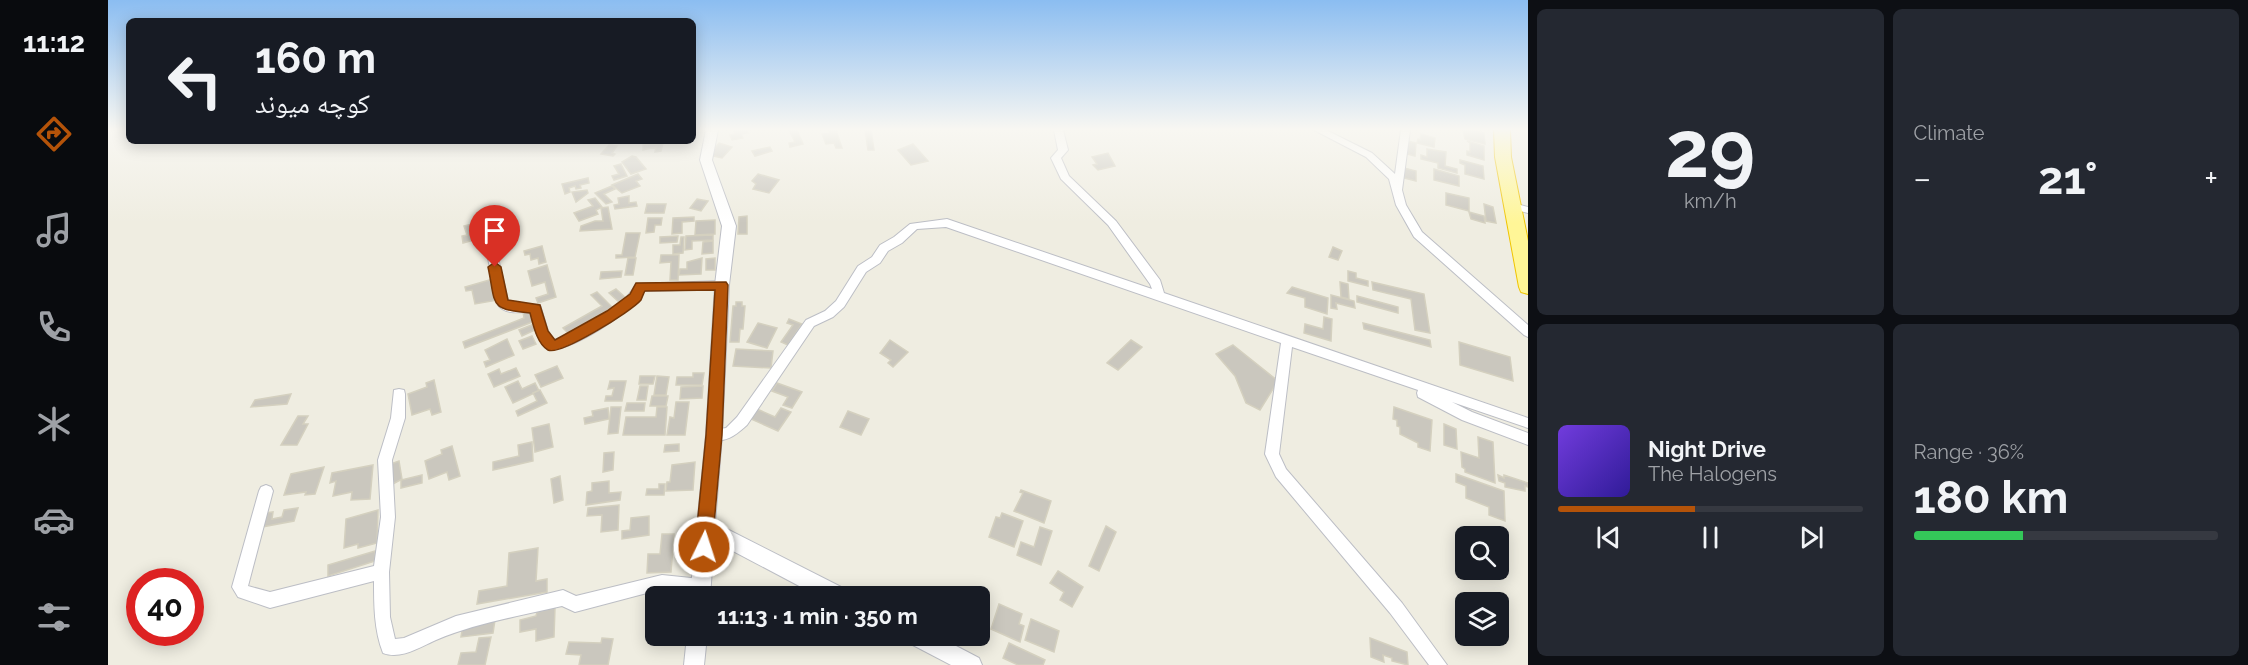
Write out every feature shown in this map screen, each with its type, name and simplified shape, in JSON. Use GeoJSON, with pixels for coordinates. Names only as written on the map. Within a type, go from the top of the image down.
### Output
{"type":"FeatureCollection","features":[{"type":"Feature","properties":{"kind":"highway"},"geometry":{"type":"LineString","coordinates":[[1504,161],[1520,208],[1528,287]]}},
{"type":"Feature","properties":{"kind":"street"},"geometry":{"type":"LineString","coordinates":[[701,586],[714,435],[722,285],[729,226],[706,161]]}},
{"type":"Feature","properties":{"kind":"street"},"geometry":{"type":"LineString","coordinates":[[1057,161],[1065,177],[1112,223],[1156,283],[1159,297]]}},
{"type":"Feature","properties":{"kind":"street"},"geometry":{"type":"LineString","coordinates":[[1375,161],[1394,178],[1401,205],[1418,234],[1528,332]]}},
{"type":"Feature","properties":{"kind":"street"},"geometry":{"type":"LineString","coordinates":[[1398,192],[1402,161]]}},
{"type":"Feature","properties":{"kind":"street"},"geometry":{"type":"LineString","coordinates":[[714,435],[729,433],[742,421],[810,323],[829,314],[840,304],[862,269],[876,260],[884,248],[898,240],[914,226],[947,223],[1528,423]]}},
{"type":"Feature","properties":{"kind":"street"},"geometry":{"type":"LineString","coordinates":[[491,249],[502,302],[506,307],[536,308],[542,332],[551,346],[562,343],[612,314],[635,297],[640,286],[722,285]]}},
{"type":"Feature","properties":{"kind":"street"},"geometry":{"type":"LineString","coordinates":[[1287,340],[1272,453],[1281,473],[1396,608],[1439,665]]}},
{"type":"Feature","properties":{"kind":"street"},"geometry":{"type":"LineString","coordinates":[[1385,372],[1467,416],[1528,439]]}},
{"type":"Feature","properties":{"kind":"street"},"geometry":{"type":"LineString","coordinates":[[399,394],[398,418],[385,460],[388,517],[381,572],[382,617],[389,647],[404,646],[456,624],[563,598],[575,604],[645,586]]}},
{"type":"Feature","properties":{"kind":"street"},"geometry":{"type":"LineString","coordinates":[[266,492],[240,587],[243,592],[270,600],[381,572]]}},
{"type":"Feature","properties":{"kind":"street"},"geometry":{"type":"LineString","coordinates":[[705,527],[819,586]]}},
{"type":"Feature","properties":{"kind":"street"},"geometry":{"type":"LineString","coordinates":[[646,586],[662,582],[678,586]]}},
{"type":"Feature","properties":{"kind":"street"},"geometry":{"type":"LineString","coordinates":[[694,665],[696,646]]}},
{"type":"Feature","properties":{"kind":"street"},"geometry":{"type":"LineString","coordinates":[[935,646],[972,665]]}},
{"type":"Feature","properties":{"kind":"building"},"geometry":{"type":"Polygon","coordinates":[[[639,161],[646,169],[631,174],[622,162],[639,161]]]}},
{"type":"Feature","properties":{"kind":"building"},"geometry":{"type":"Polygon","coordinates":[[[908,161],[928,161],[911,165],[908,161]]]}},
{"type":"Feature","properties":{"kind":"building"},"geometry":{"type":"Polygon","coordinates":[[[1095,161],[1112,161],[1115,166],[1098,170],[1093,165],[1097,164],[1095,161]]]}},
{"type":"Feature","properties":{"kind":"building"},"geometry":{"type":"Polygon","coordinates":[[[1430,161],[1445,161],[1445,166],[1457,169],[1457,173],[1438,168],[1438,163],[1430,161]]]}},
{"type":"Feature","properties":{"kind":"building"},"geometry":{"type":"Polygon","coordinates":[[[1464,161],[1483,166],[1484,179],[1465,174],[1465,165],[1460,163],[1464,161]]]}},
{"type":"Feature","properties":{"kind":"building"},"geometry":{"type":"Polygon","coordinates":[[[621,164],[627,176],[614,180],[612,176],[619,174],[614,166],[621,164]]]}},
{"type":"Feature","properties":{"kind":"building"},"geometry":{"type":"Polygon","coordinates":[[[1404,168],[1416,171],[1416,181],[1404,178],[1404,168]]]}},
{"type":"Feature","properties":{"kind":"building"},"geometry":{"type":"Polygon","coordinates":[[[1434,169],[1459,176],[1459,186],[1434,180],[1434,169]]]}},
{"type":"Feature","properties":{"kind":"building"},"geometry":{"type":"Polygon","coordinates":[[[638,174],[642,179],[636,181],[640,186],[622,193],[612,185],[638,174]]]}},
{"type":"Feature","properties":{"kind":"building"},"geometry":{"type":"Polygon","coordinates":[[[758,174],[779,180],[769,193],[753,189],[756,184],[752,181],[758,174]]]}},
{"type":"Feature","properties":{"kind":"building"},"geometry":{"type":"Polygon","coordinates":[[[588,178],[589,183],[580,185],[581,188],[576,189],[575,186],[569,188],[570,192],[565,194],[562,184],[588,178]]]}},
{"type":"Feature","properties":{"kind":"building"},"geometry":{"type":"Polygon","coordinates":[[[612,186],[615,189],[604,194],[612,202],[606,204],[595,193],[612,186]]]}},
{"type":"Feature","properties":{"kind":"building"},"geometry":{"type":"Polygon","coordinates":[[[587,190],[588,193],[576,202],[572,192],[587,190]]]}},
{"type":"Feature","properties":{"kind":"building"},"geometry":{"type":"Polygon","coordinates":[[[1446,193],[1469,198],[1469,211],[1446,205],[1446,193]]]}},
{"type":"Feature","properties":{"kind":"building"},"geometry":{"type":"Polygon","coordinates":[[[629,196],[629,203],[636,202],[637,206],[615,209],[614,205],[619,204],[618,198],[629,196]]]}},
{"type":"Feature","properties":{"kind":"building"},"geometry":{"type":"Polygon","coordinates":[[[595,198],[602,207],[596,210],[598,214],[579,221],[574,213],[593,206],[588,200],[595,198]]]}},
{"type":"Feature","properties":{"kind":"building"},"geometry":{"type":"Polygon","coordinates":[[[697,199],[708,201],[701,211],[690,208],[697,199]]]}},
{"type":"Feature","properties":{"kind":"building"},"geometry":{"type":"Polygon","coordinates":[[[647,204],[666,204],[664,213],[645,213],[647,204]]]}},
{"type":"Feature","properties":{"kind":"building"},"geometry":{"type":"Polygon","coordinates":[[[1484,204],[1493,207],[1496,223],[1486,221],[1484,204]]]}},
{"type":"Feature","properties":{"kind":"building"},"geometry":{"type":"Polygon","coordinates":[[[608,207],[612,229],[580,231],[581,226],[603,221],[601,208],[608,207]]]}},
{"type":"Feature","properties":{"kind":"building"},"geometry":{"type":"Polygon","coordinates":[[[1469,212],[1484,216],[1485,223],[1471,219],[1469,212]]]}},
{"type":"Feature","properties":{"kind":"building"},"geometry":{"type":"Polygon","coordinates":[[[747,216],[747,234],[738,234],[739,217],[747,216]]]}},
{"type":"Feature","properties":{"kind":"building"},"geometry":{"type":"Polygon","coordinates":[[[694,217],[694,221],[682,222],[682,233],[672,234],[673,218],[694,217]]]}},
{"type":"Feature","properties":{"kind":"building"},"geometry":{"type":"Polygon","coordinates":[[[648,218],[662,218],[661,225],[655,225],[654,232],[646,233],[648,218]]]}},
{"type":"Feature","properties":{"kind":"building"},"geometry":{"type":"Polygon","coordinates":[[[488,220],[492,235],[463,243],[462,236],[467,235],[464,226],[488,220]]]}},
{"type":"Feature","properties":{"kind":"building"},"geometry":{"type":"Polygon","coordinates":[[[715,220],[715,234],[695,235],[696,221],[715,220]]]}},
{"type":"Feature","properties":{"kind":"building"},"geometry":{"type":"Polygon","coordinates":[[[626,233],[640,233],[635,257],[616,258],[616,255],[622,255],[626,233]]]}},
{"type":"Feature","properties":{"kind":"building"},"geometry":{"type":"Polygon","coordinates":[[[713,235],[713,240],[692,241],[692,249],[685,250],[686,236],[713,235]]]}},
{"type":"Feature","properties":{"kind":"building"},"geometry":{"type":"Polygon","coordinates":[[[678,236],[677,242],[660,243],[660,237],[678,236]]]}},
{"type":"Feature","properties":{"kind":"building"},"geometry":{"type":"Polygon","coordinates":[[[681,237],[684,237],[683,253],[673,254],[673,245],[680,245],[681,237]]]}},
{"type":"Feature","properties":{"kind":"building"},"geometry":{"type":"Polygon","coordinates":[[[713,241],[713,253],[702,254],[703,242],[713,241]]]}},
{"type":"Feature","properties":{"kind":"building"},"geometry":{"type":"Polygon","coordinates":[[[542,246],[546,262],[539,264],[538,258],[531,260],[530,254],[525,255],[524,251],[542,246]]]}},
{"type":"Feature","properties":{"kind":"building"},"geometry":{"type":"Polygon","coordinates":[[[1333,247],[1342,251],[1338,260],[1329,257],[1333,247]]]}},
{"type":"Feature","properties":{"kind":"building"},"geometry":{"type":"Polygon","coordinates":[[[661,255],[679,255],[678,280],[670,280],[671,262],[660,263],[661,255]]]}},
{"type":"Feature","properties":{"kind":"building"},"geometry":{"type":"Polygon","coordinates":[[[628,258],[636,258],[633,275],[625,275],[628,258]]]}},
{"type":"Feature","properties":{"kind":"building"},"geometry":{"type":"Polygon","coordinates":[[[702,258],[701,274],[679,275],[680,269],[687,269],[687,262],[702,258]]]}},
{"type":"Feature","properties":{"kind":"building"},"geometry":{"type":"Polygon","coordinates":[[[715,258],[715,270],[706,270],[706,259],[715,258]]]}},
{"type":"Feature","properties":{"kind":"building"},"geometry":{"type":"Polygon","coordinates":[[[547,265],[556,297],[538,303],[536,298],[548,294],[545,282],[532,286],[528,271],[547,265]]]}},
{"type":"Feature","properties":{"kind":"building"},"geometry":{"type":"Polygon","coordinates":[[[622,271],[621,277],[600,279],[601,272],[622,271]]]}},
{"type":"Feature","properties":{"kind":"building"},"geometry":{"type":"Polygon","coordinates":[[[1348,271],[1356,273],[1356,278],[1368,281],[1368,286],[1348,281],[1348,271]]]}},
{"type":"Feature","properties":{"kind":"building"},"geometry":{"type":"Polygon","coordinates":[[[493,279],[498,300],[475,304],[472,290],[466,291],[465,287],[493,279]]]}},
{"type":"Feature","properties":{"kind":"building"},"geometry":{"type":"Polygon","coordinates":[[[1340,282],[1348,284],[1349,299],[1341,297],[1340,282]]]}},
{"type":"Feature","properties":{"kind":"building"},"geometry":{"type":"Polygon","coordinates":[[[1372,282],[1424,294],[1430,333],[1415,330],[1411,299],[1373,290],[1372,282]]]}},
{"type":"Feature","properties":{"kind":"building"},"geometry":{"type":"Polygon","coordinates":[[[1292,287],[1328,298],[1327,314],[1305,307],[1305,298],[1287,293],[1292,287]]]}},
{"type":"Feature","properties":{"kind":"building"},"geometry":{"type":"Polygon","coordinates":[[[616,289],[626,298],[619,302],[609,293],[616,289]]]}},
{"type":"Feature","properties":{"kind":"building"},"geometry":{"type":"Polygon","coordinates":[[[597,292],[613,308],[568,333],[563,328],[602,306],[591,295],[597,292]]]}},
{"type":"Feature","properties":{"kind":"building"},"geometry":{"type":"Polygon","coordinates":[[[1331,295],[1354,301],[1355,308],[1336,303],[1337,309],[1331,308],[1331,295]]]}},
{"type":"Feature","properties":{"kind":"building"},"geometry":{"type":"Polygon","coordinates":[[[1357,296],[1398,307],[1398,313],[1357,302],[1357,296]]]}},
{"type":"Feature","properties":{"kind":"building"},"geometry":{"type":"Polygon","coordinates":[[[736,302],[742,302],[742,306],[745,306],[743,329],[740,329],[739,342],[730,342],[733,306],[736,306],[736,302]]]}},
{"type":"Feature","properties":{"kind":"building"},"geometry":{"type":"Polygon","coordinates":[[[530,311],[535,321],[465,348],[463,342],[524,318],[523,312],[530,311]]]}},
{"type":"Feature","properties":{"kind":"building"},"geometry":{"type":"Polygon","coordinates":[[[1324,317],[1332,319],[1331,341],[1304,333],[1305,324],[1323,329],[1324,317]]]}},
{"type":"Feature","properties":{"kind":"building"},"geometry":{"type":"Polygon","coordinates":[[[789,319],[802,324],[788,345],[781,342],[793,325],[787,323],[789,319]]]}},
{"type":"Feature","properties":{"kind":"building"},"geometry":{"type":"Polygon","coordinates":[[[758,323],[777,328],[767,348],[747,342],[758,323]]]}},
{"type":"Feature","properties":{"kind":"building"},"geometry":{"type":"Polygon","coordinates":[[[1363,323],[1430,340],[1431,347],[1364,329],[1363,323]]]}},
{"type":"Feature","properties":{"kind":"building"},"geometry":{"type":"Polygon","coordinates":[[[534,324],[537,329],[522,336],[519,330],[534,324]]]}},
{"type":"Feature","properties":{"kind":"building"},"geometry":{"type":"Polygon","coordinates":[[[532,336],[536,344],[523,349],[519,341],[532,336]]]}},
{"type":"Feature","properties":{"kind":"building"},"geometry":{"type":"Polygon","coordinates":[[[507,339],[514,355],[486,367],[484,362],[490,360],[485,350],[507,339]]]}},
{"type":"Feature","properties":{"kind":"building"},"geometry":{"type":"Polygon","coordinates":[[[890,340],[908,352],[893,367],[888,363],[891,360],[880,353],[890,340]]]}},
{"type":"Feature","properties":{"kind":"building"},"geometry":{"type":"Polygon","coordinates":[[[1131,340],[1142,347],[1118,370],[1107,363],[1131,340]]]}},
{"type":"Feature","properties":{"kind":"building"},"geometry":{"type":"Polygon","coordinates":[[[1459,342],[1510,357],[1513,381],[1460,365],[1459,342]]]}},
{"type":"Feature","properties":{"kind":"building"},"geometry":{"type":"Polygon","coordinates":[[[1233,345],[1278,381],[1260,410],[1246,403],[1235,376],[1216,354],[1233,345]]]}},
{"type":"Feature","properties":{"kind":"building"},"geometry":{"type":"Polygon","coordinates":[[[736,349],[773,351],[771,368],[733,366],[736,349]]]}},
{"type":"Feature","properties":{"kind":"building"},"geometry":{"type":"Polygon","coordinates":[[[557,366],[563,378],[541,387],[535,375],[557,366]]]}},
{"type":"Feature","properties":{"kind":"building"},"geometry":{"type":"Polygon","coordinates":[[[516,368],[520,376],[494,387],[488,374],[499,369],[501,374],[516,368]]]}},
{"type":"Feature","properties":{"kind":"building"},"geometry":{"type":"Polygon","coordinates":[[[693,373],[704,373],[702,385],[676,385],[677,377],[693,377],[693,373]]]}},
{"type":"Feature","properties":{"kind":"building"},"geometry":{"type":"Polygon","coordinates":[[[640,376],[655,376],[653,384],[639,384],[640,376]]]}},
{"type":"Feature","properties":{"kind":"building"},"geometry":{"type":"Polygon","coordinates":[[[657,376],[669,377],[666,395],[654,395],[657,376]]]}},
{"type":"Feature","properties":{"kind":"building"},"geometry":{"type":"Polygon","coordinates":[[[434,380],[441,412],[432,415],[430,409],[412,415],[408,394],[427,387],[426,383],[434,380]]]}},
{"type":"Feature","properties":{"kind":"building"},"geometry":{"type":"Polygon","coordinates":[[[518,381],[522,389],[535,383],[539,391],[513,403],[505,387],[518,381]]]}},
{"type":"Feature","properties":{"kind":"building"},"geometry":{"type":"Polygon","coordinates":[[[610,381],[626,381],[622,401],[605,401],[606,396],[612,396],[614,388],[608,389],[610,381]]]}},
{"type":"Feature","properties":{"kind":"building"},"geometry":{"type":"Polygon","coordinates":[[[777,383],[802,392],[792,408],[783,405],[788,397],[772,391],[777,383]]]}},
{"type":"Feature","properties":{"kind":"building"},"geometry":{"type":"Polygon","coordinates":[[[640,386],[648,386],[646,400],[637,400],[640,386]]]}},
{"type":"Feature","properties":{"kind":"building"},"geometry":{"type":"Polygon","coordinates":[[[703,386],[702,398],[680,399],[681,387],[703,386]]]}},
{"type":"Feature","properties":{"kind":"building"},"geometry":{"type":"Polygon","coordinates":[[[540,390],[547,403],[518,416],[516,411],[537,401],[533,393],[540,390]]]}},
{"type":"Feature","properties":{"kind":"building"},"geometry":{"type":"Polygon","coordinates":[[[291,394],[287,404],[251,407],[255,400],[291,394]]]}},
{"type":"Feature","properties":{"kind":"building"},"geometry":{"type":"Polygon","coordinates":[[[652,396],[668,396],[666,406],[650,406],[652,396]]]}},
{"type":"Feature","properties":{"kind":"building"},"geometry":{"type":"Polygon","coordinates":[[[676,402],[689,402],[685,435],[667,435],[670,417],[674,418],[676,402]]]}},
{"type":"Feature","properties":{"kind":"building"},"geometry":{"type":"Polygon","coordinates":[[[627,403],[645,403],[644,411],[625,411],[627,403]]]}},
{"type":"Feature","properties":{"kind":"building"},"geometry":{"type":"Polygon","coordinates":[[[611,407],[621,407],[618,433],[608,434],[611,407]]]}},
{"type":"Feature","properties":{"kind":"building"},"geometry":{"type":"Polygon","coordinates":[[[657,407],[667,407],[665,435],[623,435],[626,417],[656,417],[657,407]]]}},
{"type":"Feature","properties":{"kind":"building"},"geometry":{"type":"Polygon","coordinates":[[[1394,407],[1432,420],[1430,451],[1418,447],[1418,443],[1400,434],[1397,420],[1393,419],[1394,407]]]}},
{"type":"Feature","properties":{"kind":"building"},"geometry":{"type":"Polygon","coordinates":[[[608,408],[609,419],[585,424],[584,418],[593,416],[592,411],[608,408]]]}},
{"type":"Feature","properties":{"kind":"building"},"geometry":{"type":"Polygon","coordinates":[[[781,408],[791,412],[778,431],[751,419],[757,409],[775,417],[781,408]]]}},
{"type":"Feature","properties":{"kind":"building"},"geometry":{"type":"Polygon","coordinates":[[[848,411],[869,419],[861,435],[840,427],[848,411]]]}},
{"type":"Feature","properties":{"kind":"building"},"geometry":{"type":"Polygon","coordinates":[[[298,416],[308,416],[303,424],[308,424],[297,445],[281,445],[298,416]]]}},
{"type":"Feature","properties":{"kind":"building"},"geometry":{"type":"Polygon","coordinates":[[[549,424],[553,447],[535,452],[532,428],[549,424]]]}},
{"type":"Feature","properties":{"kind":"building"},"geometry":{"type":"Polygon","coordinates":[[[1444,424],[1456,429],[1457,449],[1444,445],[1444,424]]]}},
{"type":"Feature","properties":{"kind":"building"},"geometry":{"type":"Polygon","coordinates":[[[1478,437],[1493,442],[1495,483],[1465,472],[1462,467],[1461,452],[1479,458],[1478,437]]]}},
{"type":"Feature","properties":{"kind":"building"},"geometry":{"type":"Polygon","coordinates":[[[532,442],[533,461],[493,470],[493,462],[519,456],[518,445],[532,442]]]}},
{"type":"Feature","properties":{"kind":"building"},"geometry":{"type":"Polygon","coordinates":[[[679,444],[679,451],[664,452],[665,445],[679,444]]]}},
{"type":"Feature","properties":{"kind":"building"},"geometry":{"type":"Polygon","coordinates":[[[452,446],[460,476],[449,480],[447,472],[429,479],[425,461],[442,454],[441,450],[452,446]]]}},
{"type":"Feature","properties":{"kind":"building"},"geometry":{"type":"Polygon","coordinates":[[[614,452],[613,470],[603,472],[604,453],[614,452]]]}},
{"type":"Feature","properties":{"kind":"building"},"geometry":{"type":"Polygon","coordinates":[[[399,461],[402,479],[391,485],[388,465],[399,461]]]}},
{"type":"Feature","properties":{"kind":"building"},"geometry":{"type":"Polygon","coordinates":[[[695,462],[693,490],[666,491],[667,482],[670,482],[672,465],[695,462]]]}},
{"type":"Feature","properties":{"kind":"building"},"geometry":{"type":"Polygon","coordinates":[[[373,465],[370,499],[351,500],[352,492],[333,496],[336,481],[330,483],[332,473],[373,465]]]}},
{"type":"Feature","properties":{"kind":"building"},"geometry":{"type":"Polygon","coordinates":[[[324,467],[315,494],[305,495],[306,492],[284,495],[291,474],[324,467]]]}},
{"type":"Feature","properties":{"kind":"building"},"geometry":{"type":"Polygon","coordinates":[[[1456,474],[1504,491],[1505,521],[1489,515],[1489,507],[1466,498],[1466,486],[1456,482],[1456,474]]]}},
{"type":"Feature","properties":{"kind":"building"},"geometry":{"type":"Polygon","coordinates":[[[422,475],[422,483],[401,488],[401,480],[422,475]]]}},
{"type":"Feature","properties":{"kind":"building"},"geometry":{"type":"Polygon","coordinates":[[[1498,475],[1528,483],[1528,487],[1525,486],[1525,491],[1505,487],[1505,483],[1499,481],[1498,475]]]}},
{"type":"Feature","properties":{"kind":"building"},"geometry":{"type":"Polygon","coordinates":[[[560,476],[563,500],[554,503],[551,479],[560,476]]]}},
{"type":"Feature","properties":{"kind":"building"},"geometry":{"type":"Polygon","coordinates":[[[609,481],[609,493],[621,492],[620,500],[586,505],[587,492],[592,491],[592,483],[609,481]]]}},
{"type":"Feature","properties":{"kind":"building"},"geometry":{"type":"Polygon","coordinates":[[[659,484],[665,484],[664,495],[646,495],[647,489],[659,489],[659,484]]]}},
{"type":"Feature","properties":{"kind":"building"},"geometry":{"type":"Polygon","coordinates":[[[1021,490],[1051,501],[1044,523],[1014,511],[1023,493],[1020,492],[1021,490]]]}},
{"type":"Feature","properties":{"kind":"building"},"geometry":{"type":"Polygon","coordinates":[[[619,505],[618,530],[601,532],[602,515],[587,516],[588,508],[619,505]]]}},
{"type":"Feature","properties":{"kind":"building"},"geometry":{"type":"Polygon","coordinates":[[[298,508],[294,521],[262,527],[266,513],[273,512],[272,519],[282,517],[284,510],[298,508]]]}},
{"type":"Feature","properties":{"kind":"building"},"geometry":{"type":"Polygon","coordinates":[[[378,510],[377,543],[358,548],[358,544],[344,548],[346,519],[378,510]]]}},
{"type":"Feature","properties":{"kind":"building"},"geometry":{"type":"Polygon","coordinates":[[[1002,513],[1023,521],[1014,547],[989,537],[996,517],[1000,518],[1002,513]]]}},
{"type":"Feature","properties":{"kind":"building"},"geometry":{"type":"Polygon","coordinates":[[[649,516],[649,535],[622,539],[622,531],[630,530],[631,518],[649,516]]]}},
{"type":"Feature","properties":{"kind":"building"},"geometry":{"type":"Polygon","coordinates":[[[1106,526],[1116,532],[1099,571],[1089,566],[1106,526]]]}},
{"type":"Feature","properties":{"kind":"building"},"geometry":{"type":"Polygon","coordinates":[[[1040,527],[1052,531],[1041,565],[1017,555],[1021,542],[1034,547],[1040,527]]]}},
{"type":"Feature","properties":{"kind":"building"},"geometry":{"type":"Polygon","coordinates":[[[662,534],[674,534],[671,572],[647,573],[648,554],[660,554],[662,534]]]}},
{"type":"Feature","properties":{"kind":"building"},"geometry":{"type":"Polygon","coordinates":[[[538,548],[536,581],[547,579],[547,592],[477,604],[479,591],[507,586],[509,553],[538,548]]]}},
{"type":"Feature","properties":{"kind":"building"},"geometry":{"type":"Polygon","coordinates":[[[375,551],[375,561],[328,576],[328,565],[375,551]]]}},
{"type":"Feature","properties":{"kind":"building"},"geometry":{"type":"Polygon","coordinates":[[[1058,571],[1083,587],[1072,607],[1060,600],[1064,592],[1050,583],[1058,571]]]}},
{"type":"Feature","properties":{"kind":"building"},"geometry":{"type":"Polygon","coordinates":[[[999,604],[1022,614],[1019,624],[1024,626],[1020,642],[991,629],[999,604]]]}},
{"type":"Feature","properties":{"kind":"building"},"geometry":{"type":"Polygon","coordinates":[[[555,608],[554,637],[536,641],[536,629],[520,632],[520,620],[536,616],[537,612],[555,608]]]}},
{"type":"Feature","properties":{"kind":"building"},"geometry":{"type":"Polygon","coordinates":[[[1031,619],[1059,631],[1054,652],[1025,640],[1031,619]]]}},
{"type":"Feature","properties":{"kind":"building"},"geometry":{"type":"Polygon","coordinates":[[[495,620],[493,633],[461,637],[463,625],[495,620]]]}},
{"type":"Feature","properties":{"kind":"building"},"geometry":{"type":"Polygon","coordinates":[[[491,637],[485,665],[458,665],[461,653],[476,652],[479,638],[491,637]]]}},
{"type":"Feature","properties":{"kind":"building"},"geometry":{"type":"Polygon","coordinates":[[[602,638],[613,639],[608,665],[579,665],[581,655],[566,654],[569,642],[601,643],[602,638]]]}},
{"type":"Feature","properties":{"kind":"building"},"geometry":{"type":"Polygon","coordinates":[[[1370,638],[1407,652],[1408,665],[1392,661],[1392,658],[1383,655],[1384,662],[1371,657],[1370,638]]]}},
{"type":"Feature","properties":{"kind":"building"},"geometry":{"type":"Polygon","coordinates":[[[1009,643],[1045,660],[1043,665],[1018,665],[1003,658],[1009,643]]]}},
{"type":"Feature","properties":{"kind":"route"},"geometry":{"type":"LineString","coordinates":[[495,267],[502,302],[506,307],[536,308],[542,332],[551,346],[562,343],[612,314],[635,297],[640,286],[722,285],[714,435],[704,547]]}}]}
